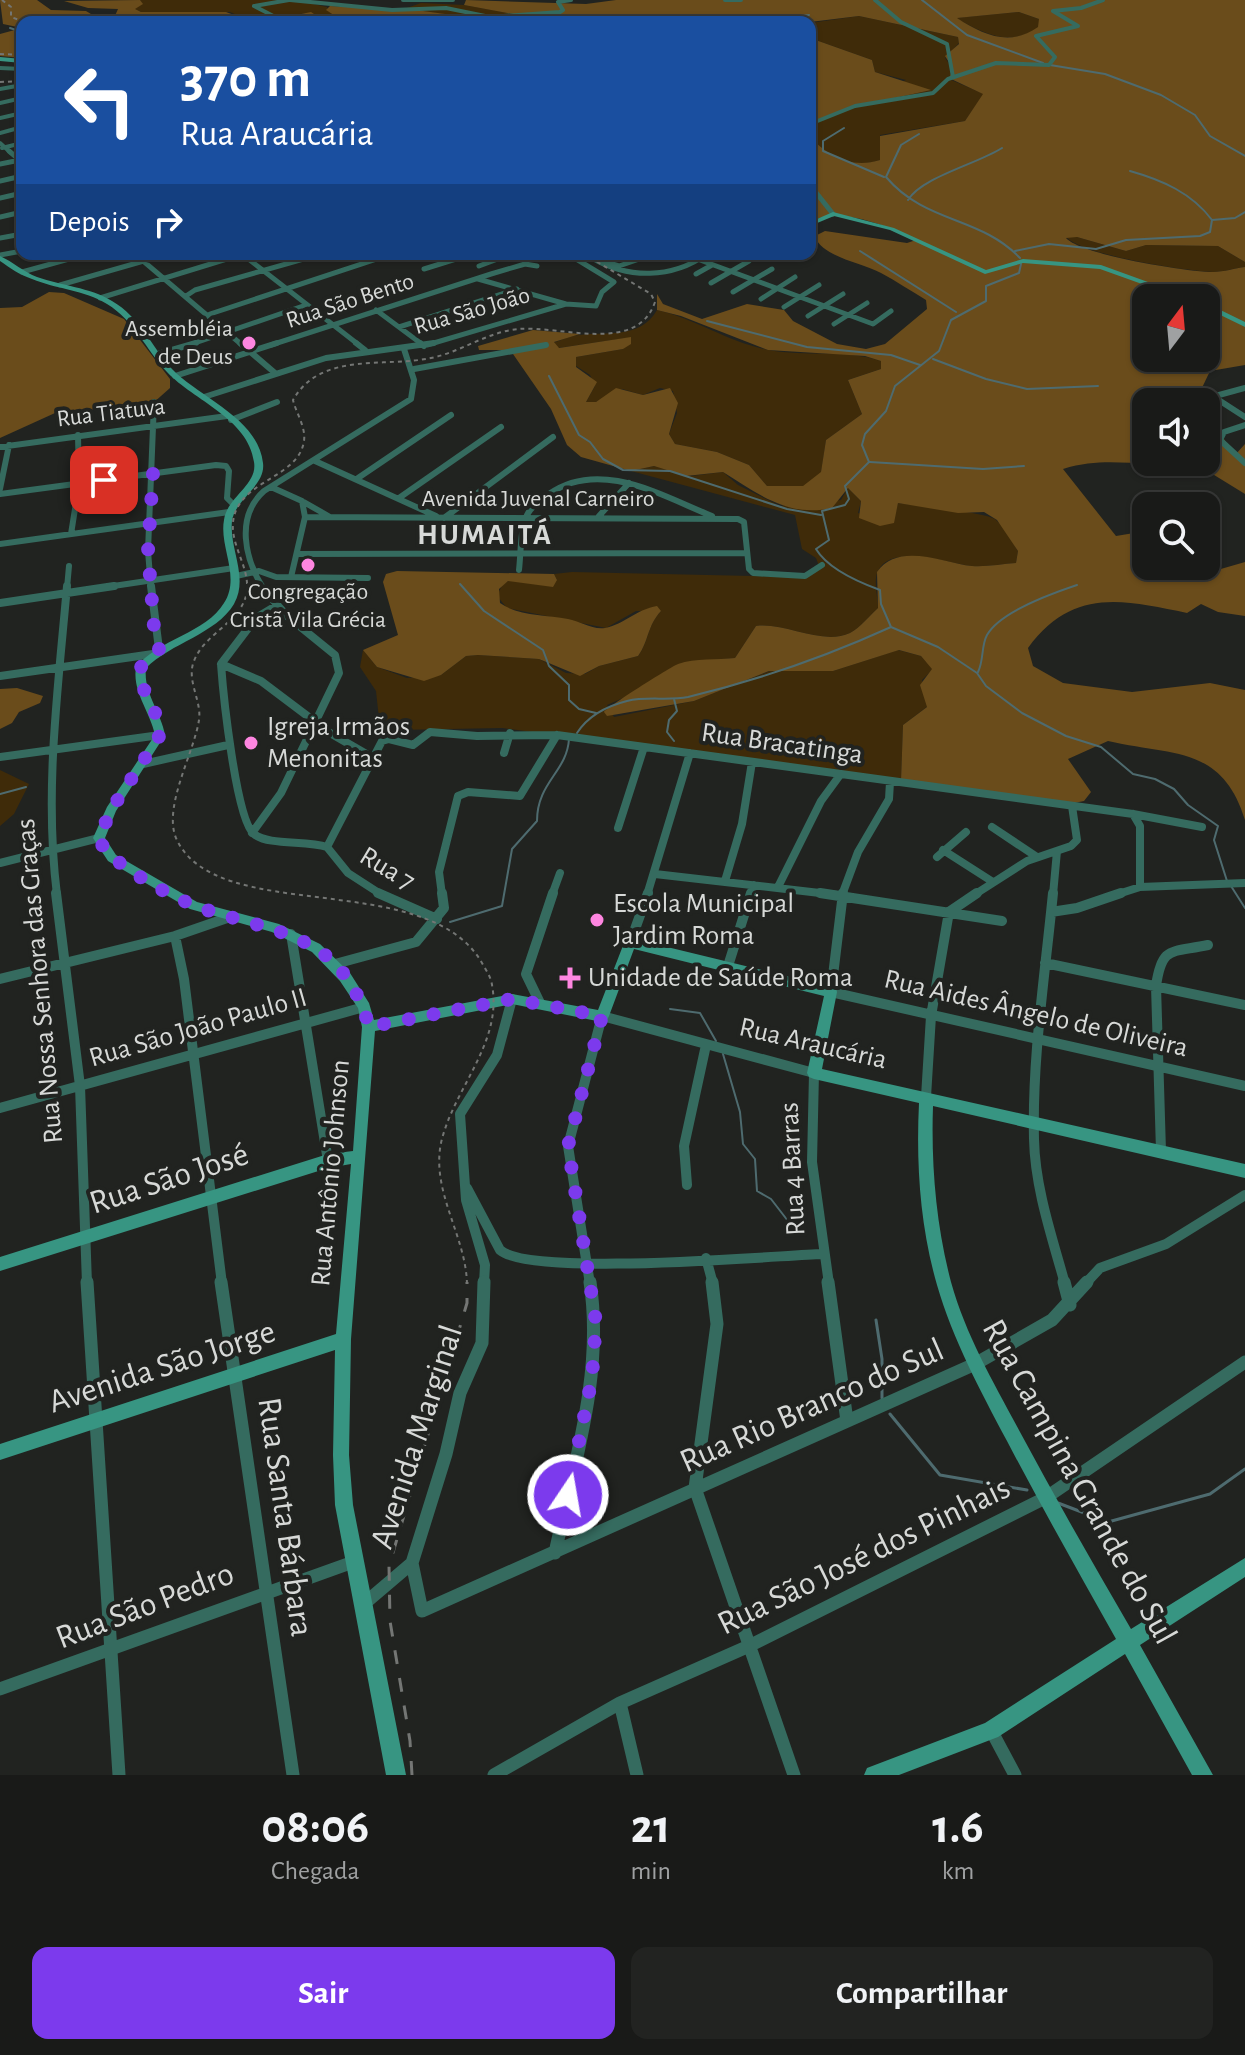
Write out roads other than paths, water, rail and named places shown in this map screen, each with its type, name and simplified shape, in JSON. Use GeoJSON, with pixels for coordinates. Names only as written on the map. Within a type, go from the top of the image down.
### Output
{"type":"FeatureCollection","features":[{"type":"Feature","properties":{"kind":"street"},"geometry":{"type":"LineString","coordinates":[[273,16],[254,6],[290,0],[382,9],[446,8],[485,16]]}},
{"type":"Feature","properties":{"kind":"street"},"geometry":{"type":"LineString","coordinates":[[403,0],[453,0]]}},
{"type":"Feature","properties":{"kind":"street"},"geometry":{"type":"LineString","coordinates":[[502,16],[562,11],[557,3],[571,0]]}},
{"type":"Feature","properties":{"kind":"street"},"geometry":{"type":"LineString","coordinates":[[725,0],[741,0]]}},
{"type":"Feature","properties":{"kind":"street"},"geometry":{"type":"LineString","coordinates":[[875,0],[901,22],[947,44],[953,77]]}},
{"type":"Feature","properties":{"kind":"street"},"geometry":{"type":"LineString","coordinates":[[816,122],[855,106],[933,93],[939,83],[996,63],[1049,65],[1055,57],[1036,36],[1078,26],[1053,11],[1081,8],[1103,0]]}},
{"type":"Feature","properties":{"kind":"street"},"geometry":{"type":"LineString","coordinates":[[382,9],[400,8],[416,1]]}},
{"type":"Feature","properties":{"kind":"street"},"geometry":{"type":"LineString","coordinates":[[816,193],[833,214],[892,229],[985,272],[1020,261],[1101,267],[1149,284]]}},
{"type":"Feature","properties":{"kind":"street"},"geometry":{"type":"LineString","coordinates":[[816,221],[833,214]]}},
{"type":"Feature","properties":{"kind":"street"},"geometry":{"type":"LineString","coordinates":[[0,257],[22,272],[100,298],[131,318],[175,376],[229,418],[259,460],[259,468],[231,508],[0,544]]}},
{"type":"Feature","properties":{"kind":"street"},"geometry":{"type":"LineString","coordinates":[[22,272],[65,260]]}},
{"type":"Feature","properties":{"kind":"street"},"geometry":{"type":"LineString","coordinates":[[60,285],[147,260]]}},
{"type":"Feature","properties":{"kind":"street"},"geometry":{"type":"LineString","coordinates":[[100,298],[223,260]]}},
{"type":"Feature","properties":{"kind":"street"},"geometry":{"type":"LineString","coordinates":[[249,260],[365,350]]}},
{"type":"Feature","properties":{"kind":"street"},"geometry":{"type":"LineString","coordinates":[[186,296],[195,290],[301,260]]}},
{"type":"Feature","properties":{"kind":"street"},"geometry":{"type":"LineString","coordinates":[[210,314],[373,260]]}},
{"type":"Feature","properties":{"kind":"street"},"geometry":{"type":"LineString","coordinates":[[424,269],[448,260]]}},
{"type":"Feature","properties":{"kind":"street"},"geometry":{"type":"LineString","coordinates":[[479,266],[495,260]]}},
{"type":"Feature","properties":{"kind":"street"},"geometry":{"type":"LineString","coordinates":[[477,279],[566,304],[596,306],[602,292],[614,282],[578,260]]}},
{"type":"Feature","properties":{"kind":"street"},"geometry":{"type":"LineString","coordinates":[[599,260],[623,273],[678,269],[699,261],[873,324],[891,311]]}},
{"type":"Feature","properties":{"kind":"street"},"geometry":{"type":"LineString","coordinates":[[602,260],[619,266],[636,260]]}},
{"type":"Feature","properties":{"kind":"street"},"geometry":{"type":"LineString","coordinates":[[144,261],[162,279],[210,314],[248,353],[275,373]]}},
{"type":"Feature","properties":{"kind":"street"},"geometry":{"type":"LineString","coordinates":[[711,283],[749,261]]}},
{"type":"Feature","properties":{"kind":"street","name":"Rua São Bento"},"geometry":{"type":"LineString","coordinates":[[175,376],[525,264],[537,266]]}},
{"type":"Feature","properties":{"kind":"street"},"geometry":{"type":"LineString","coordinates":[[619,266],[623,273]]}},
{"type":"Feature","properties":{"kind":"street"},"geometry":{"type":"LineString","coordinates":[[696,274],[713,267]]}},
{"type":"Feature","properties":{"kind":"street"},"geometry":{"type":"LineString","coordinates":[[733,292],[772,269]]}},
{"type":"Feature","properties":{"kind":"street"},"geometry":{"type":"LineString","coordinates":[[761,299],[795,277]]}},
{"type":"Feature","properties":{"kind":"street"},"geometry":{"type":"LineString","coordinates":[[784,307],[819,285]]}},
{"type":"Feature","properties":{"kind":"street"},"geometry":{"type":"LineString","coordinates":[[399,327],[517,289]]}},
{"type":"Feature","properties":{"kind":"street"},"geometry":{"type":"LineString","coordinates":[[808,316],[843,294]]}},
{"type":"Feature","properties":{"kind":"street"},"geometry":{"type":"LineString","coordinates":[[834,324],[867,303]]}},
{"type":"Feature","properties":{"kind":"street","name":"Rua São João"},"geometry":{"type":"LineString","coordinates":[[204,397],[275,373],[365,350],[424,346],[566,304]]}},
{"type":"Feature","properties":{"kind":"street"},"geometry":{"type":"LineString","coordinates":[[158,354],[306,305]]}},
{"type":"Feature","properties":{"kind":"street"},"geometry":{"type":"LineString","coordinates":[[376,310],[424,346]]}},
{"type":"Feature","properties":{"kind":"street"},"geometry":{"type":"LineString","coordinates":[[1220,312],[1245,325]]}},
{"type":"Feature","properties":{"kind":"street"},"geometry":{"type":"LineString","coordinates":[[414,369],[483,356],[510,347],[546,345]]}},
{"type":"Feature","properties":{"kind":"street"},"geometry":{"type":"LineString","coordinates":[[252,833],[281,793],[339,673],[339,664],[335,655],[276,606],[254,572],[246,547],[246,526],[251,507],[268,489],[411,399],[414,369],[404,349]]}},
{"type":"Feature","properties":{"kind":"street"},"geometry":{"type":"LineString","coordinates":[[1220,395],[1245,388]]}},
{"type":"Feature","properties":{"kind":"street"},"geometry":{"type":"LineString","coordinates":[[1220,401],[1245,417]]}},
{"type":"Feature","properties":{"kind":"street"},"geometry":{"type":"LineString","coordinates":[[154,402],[150,582],[156,652]]}},
{"type":"Feature","properties":{"kind":"street","name":"Rua Tiatuva"},"geometry":{"type":"LineString","coordinates":[[0,447],[229,418],[277,402]]}},
{"type":"Feature","properties":{"kind":"street"},"geometry":{"type":"LineString","coordinates":[[358,478],[451,415]]}},
{"type":"Feature","properties":{"kind":"street"},"geometry":{"type":"LineString","coordinates":[[1245,425],[1224,432],[1220,440],[1245,463]]}},
{"type":"Feature","properties":{"kind":"street"},"geometry":{"type":"LineString","coordinates":[[399,498],[501,427]]}},
{"type":"Feature","properties":{"kind":"street"},"geometry":{"type":"LineString","coordinates":[[71,534],[79,484],[78,435]]}},
{"type":"Feature","properties":{"kind":"street"},"geometry":{"type":"LineString","coordinates":[[315,461],[442,518],[553,437]]}},
{"type":"Feature","properties":{"kind":"street"},"geometry":{"type":"LineString","coordinates":[[0,863],[99,838],[111,810],[160,735],[159,721],[138,677],[141,667],[156,652],[218,617],[234,594],[235,572],[228,537],[231,508],[227,498],[229,471],[226,466],[0,492],[9,445]]}},
{"type":"Feature","properties":{"kind":"street"},"geometry":{"type":"LineString","coordinates":[[519,570],[526,517],[533,506],[568,481],[610,479],[629,483],[714,517]]}},
{"type":"Feature","properties":{"kind":"street"},"geometry":{"type":"LineString","coordinates":[[599,516],[629,483]]}},
{"type":"Feature","properties":{"kind":"street","name":"Avenida Juvenal Carneiro"},"geometry":{"type":"LineString","coordinates":[[249,485],[268,489],[331,517]]}},
{"type":"Feature","properties":{"kind":"street"},"geometry":{"type":"LineString","coordinates":[[291,577],[305,517],[303,504]]}},
{"type":"Feature","properties":{"kind":"street","name":"Avenida Juvenal Carneiro"},"geometry":{"type":"LineString","coordinates":[[305,517],[714,517],[744,522],[747,553]]}},
{"type":"Feature","properties":{"kind":"street"},"geometry":{"type":"LineString","coordinates":[[297,554],[747,553],[749,569],[761,575],[805,576],[822,565]]}},
{"type":"Feature","properties":{"kind":"street","name":"Rua Nossa Senhora das Graças"},"geometry":{"type":"LineString","coordinates":[[69,566],[52,748],[51,849],[80,1086],[83,1238],[98,1418],[119,1775]]}},
{"type":"Feature","properties":{"kind":"street"},"geometry":{"type":"LineString","coordinates":[[0,603],[235,572],[254,572],[268,577],[368,578]]}},
{"type":"Feature","properties":{"kind":"street"},"geometry":{"type":"LineString","coordinates":[[276,606],[256,618],[221,664],[228,745],[239,780],[244,817],[252,833],[266,840],[309,841],[327,847]]}},
{"type":"Feature","properties":{"kind":"street"},"geometry":{"type":"LineString","coordinates":[[0,676],[156,652]]}},
{"type":"Feature","properties":{"kind":"street"},"geometry":{"type":"LineString","coordinates":[[221,664],[259,679],[346,746],[375,759]]}},
{"type":"Feature","properties":{"kind":"street","name":"Rua Bracatinga"},"geometry":{"type":"LineString","coordinates":[[375,759],[385,739],[413,745],[426,733],[465,739],[510,733],[557,735],[1133,814],[1202,827]]}},
{"type":"Feature","properties":{"kind":"street"},"geometry":{"type":"LineString","coordinates":[[504,753],[510,733]]}},
{"type":"Feature","properties":{"kind":"street"},"geometry":{"type":"LineString","coordinates":[[0,757],[160,735]]}},
{"type":"Feature","properties":{"kind":"street"},"geometry":{"type":"LineString","coordinates":[[335,964],[416,942],[437,919],[445,901],[439,872],[458,796],[468,792],[520,796],[557,735]]}},
{"type":"Feature","properties":{"kind":"street"},"geometry":{"type":"LineString","coordinates":[[143,764],[228,745]]}},
{"type":"Feature","properties":{"kind":"street"},"geometry":{"type":"LineString","coordinates":[[618,828],[644,747]]}},
{"type":"Feature","properties":{"kind":"street"},"geometry":{"type":"LineString","coordinates":[[555,1553],[592,1378],[596,1322],[568,1146],[602,1016],[655,874],[690,753]]}},
{"type":"Feature","properties":{"kind":"street","name":"Rua 7"},"geometry":{"type":"LineString","coordinates":[[375,759],[327,847],[349,877],[406,908],[437,919]]}},
{"type":"Feature","properties":{"kind":"street"},"geometry":{"type":"LineString","coordinates":[[725,881],[742,824],[752,762]]}},
{"type":"Feature","properties":{"kind":"street"},"geometry":{"type":"LineString","coordinates":[[778,887],[798,853],[815,807],[840,775]]}},
{"type":"Feature","properties":{"kind":"street","name":"Rua 4 Barras"},"geometry":{"type":"LineString","coordinates":[[847,1421],[822,1254],[812,1162],[814,1073],[831,992],[842,896],[858,852],[889,799],[890,782]]}},
{"type":"Feature","properties":{"kind":"street"},"geometry":{"type":"LineString","coordinates":[[949,912],[1037,857],[1077,840],[1072,806]]}},
{"type":"Feature","properties":{"kind":"street"},"geometry":{"type":"LineString","coordinates":[[1133,814],[1140,826],[1140,887]]}},
{"type":"Feature","properties":{"kind":"street"},"geometry":{"type":"LineString","coordinates":[[992,827],[1037,857]]}},
{"type":"Feature","properties":{"kind":"street"},"geometry":{"type":"LineString","coordinates":[[966,832],[940,854],[993,882]]}},
{"type":"Feature","properties":{"kind":"street","name":"Rua Antônio Johnson"},"geometry":{"type":"LineString","coordinates":[[99,838],[112,858],[194,906],[291,934],[335,964],[364,1007],[369,1027],[343,1339],[341,1455],[344,1505],[396,1775]]}},
{"type":"Feature","properties":{"kind":"street"},"geometry":{"type":"LineString","coordinates":[[1057,851],[1038,1040],[1036,1167],[1070,1305]]}},
{"type":"Feature","properties":{"kind":"street"},"geometry":{"type":"LineString","coordinates":[[540,1003],[526,974],[560,873]]}},
{"type":"Feature","properties":{"kind":"street"},"geometry":{"type":"LineString","coordinates":[[655,874],[778,887],[1002,921]]}},
{"type":"Feature","properties":{"kind":"street"},"geometry":{"type":"LineString","coordinates":[[1051,912],[1077,908],[1140,887],[1245,883]]}},
{"type":"Feature","properties":{"kind":"street"},"geometry":{"type":"LineString","coordinates":[[728,966],[754,885]]}},
{"type":"Feature","properties":{"kind":"street","name":"Rua Campina Grande do Sul"},"geometry":{"type":"LineString","coordinates":[[949,912],[931,1016],[925,1167],[945,1288],[975,1364],[1045,1498],[1130,1640],[1203,1775]]}},
{"type":"Feature","properties":{"kind":"street"},"geometry":{"type":"LineString","coordinates":[[0,979],[175,936],[230,917]]}},
{"type":"Feature","properties":{"kind":"street"},"geometry":{"type":"LineString","coordinates":[[291,934],[328,1161]]}},
{"type":"Feature","properties":{"kind":"street","name":"Rua Santa Bárbara"},"geometry":{"type":"LineString","coordinates":[[175,936],[184,979],[209,1197],[293,1775]]}},
{"type":"Feature","properties":{"kind":"street","name":"Rua Aides Ângelo de Oliveira"},"geometry":{"type":"LineString","coordinates":[[630,943],[931,1016],[1245,1086]]}},
{"type":"Feature","properties":{"kind":"street"},"geometry":{"type":"LineString","coordinates":[[1161,1151],[1156,986],[1160,960],[1166,954],[1208,945]]}},
{"type":"Feature","properties":{"kind":"street"},"geometry":{"type":"LineString","coordinates":[[1045,963],[1245,1005]]}},
{"type":"Feature","properties":{"kind":"street","name":"Rua Araucária"},"geometry":{"type":"LineString","coordinates":[[369,1027],[512,999],[540,1003],[602,1016],[814,1073],[1036,1121],[1245,1171]]}},
{"type":"Feature","properties":{"kind":"street","name":"Avenida Marginal"},"geometry":{"type":"LineString","coordinates":[[365,1603],[412,1563],[442,1466],[460,1393],[478,1355],[484,1328],[485,1265],[466,1200],[460,1114],[497,1055],[512,999]]}},
{"type":"Feature","properties":{"kind":"street","name":"Rua São João Paulo II"},"geometry":{"type":"LineString","coordinates":[[0,1108],[364,1007]]}},
{"type":"Feature","properties":{"kind":"street"},"geometry":{"type":"LineString","coordinates":[[687,1185],[684,1146],[706,1045]]}},
{"type":"Feature","properties":{"kind":"street","name":"Rua São José"},"geometry":{"type":"LineString","coordinates":[[0,1264],[328,1161],[357,1157]]}},
{"type":"Feature","properties":{"kind":"street"},"geometry":{"type":"LineString","coordinates":[[465,1184],[498,1248],[507,1257],[519,1261],[588,1262],[822,1254]]}},
{"type":"Feature","properties":{"kind":"street","name":"Rua Rio Branco do Sul"},"geometry":{"type":"LineString","coordinates":[[412,1563],[422,1611],[975,1364],[1052,1320],[1070,1305],[1100,1268],[1166,1244],[1245,1195]]}},
{"type":"Feature","properties":{"kind":"street"},"geometry":{"type":"LineString","coordinates":[[706,1258],[717,1301],[717,1324],[695,1488],[794,1775]]}},
{"type":"Feature","properties":{"kind":"street","name":"Avenida São Jorge"},"geometry":{"type":"LineString","coordinates":[[0,1452],[343,1339]]}},
{"type":"Feature","properties":{"kind":"street","name":"Rua São José dos Pinhais"},"geometry":{"type":"LineString","coordinates":[[494,1775],[620,1703],[749,1646],[1045,1498],[1245,1362]]}},
{"type":"Feature","properties":{"kind":"street","name":"Rua São Pedro"},"geometry":{"type":"LineString","coordinates":[[0,1689],[112,1651],[265,1590],[356,1561]]}},
{"type":"Feature","properties":{"kind":"street"},"geometry":{"type":"LineString","coordinates":[[874,1775],[991,1730],[1245,1567]]}},
{"type":"Feature","properties":{"kind":"street"},"geometry":{"type":"LineString","coordinates":[[620,1703],[637,1775]]}},
{"type":"Feature","properties":{"kind":"street"},"geometry":{"type":"LineString","coordinates":[[991,1730],[1015,1775]]}},
{"type":"Feature","properties":{"kind":"waterway"},"geometry":{"type":"LineString","coordinates":[[922,0],[967,35],[1043,63]]}},
{"type":"Feature","properties":{"kind":"waterway"},"geometry":{"type":"LineString","coordinates":[[802,16],[809,15]]}},
{"type":"Feature","properties":{"kind":"waterway"},"geometry":{"type":"LineString","coordinates":[[10,28],[16,30]]}},
{"type":"Feature","properties":{"kind":"waterway"},"geometry":{"type":"LineString","coordinates":[[1050,65],[1105,74],[1161,95],[1195,115],[1210,136],[1245,156]]}},
{"type":"Feature","properties":{"kind":"waterway"},"geometry":{"type":"LineString","coordinates":[[844,128],[823,141],[823,151],[884,177]]}},
{"type":"Feature","properties":{"kind":"waterway"},"geometry":{"type":"LineString","coordinates":[[910,198],[886,177],[901,145],[919,134]]}},
{"type":"Feature","properties":{"kind":"waterway"},"geometry":{"type":"LineString","coordinates":[[910,198],[925,184],[1002,148]]}},
{"type":"Feature","properties":{"kind":"waterway"},"geometry":{"type":"LineString","coordinates":[[1130,171],[1165,183],[1186,195],[1212,220]]}},
{"type":"Feature","properties":{"kind":"waterway"},"geometry":{"type":"LineString","coordinates":[[910,198],[988,234],[1020,258]]}},
{"type":"Feature","properties":{"kind":"waterway"},"geometry":{"type":"LineString","coordinates":[[1212,220],[1235,218],[1245,212]]}},
{"type":"Feature","properties":{"kind":"waterway"},"geometry":{"type":"LineString","coordinates":[[1015,251],[1049,244],[1096,249],[1126,240],[1200,236],[1210,232],[1212,220]]}},
{"type":"Feature","properties":{"kind":"waterway"},"geometry":{"type":"LineString","coordinates":[[860,251],[956,312]]}},
{"type":"Feature","properties":{"kind":"waterway"},"geometry":{"type":"LineString","coordinates":[[891,627],[881,604],[880,590],[836,569],[816,549],[829,540],[822,511],[845,505],[849,499],[845,486],[869,462],[862,445],[865,434],[886,411],[895,386],[939,351],[951,320],[986,301],[986,286],[1019,273],[1021,264]]}},
{"type":"Feature","properties":{"kind":"waterway"},"geometry":{"type":"LineString","coordinates":[[707,321],[807,347],[891,355],[920,365]]}},
{"type":"Feature","properties":{"kind":"waterway"},"geometry":{"type":"LineString","coordinates":[[933,359],[986,379],[1027,389],[1098,386]]}},
{"type":"Feature","properties":{"kind":"waterway"},"geometry":{"type":"LineString","coordinates":[[549,376],[579,435],[590,442],[603,459],[623,470],[670,471],[787,509],[821,515]]}},
{"type":"Feature","properties":{"kind":"waterway"},"geometry":{"type":"LineString","coordinates":[[870,462],[983,469],[1024,466]]}},
{"type":"Feature","properties":{"kind":"waterway"},"geometry":{"type":"LineString","coordinates":[[460,584],[484,611],[543,650],[549,666],[569,685],[569,700],[579,709],[596,713]]}},
{"type":"Feature","properties":{"kind":"waterway"},"geometry":{"type":"LineString","coordinates":[[978,672],[985,639],[1003,619],[1028,604],[1077,585]]}},
{"type":"Feature","properties":{"kind":"waterway"},"geometry":{"type":"LineString","coordinates":[[577,733],[592,717],[620,703],[688,697],[740,683],[816,658],[891,627]]}},
{"type":"Feature","properties":{"kind":"waterway"},"geometry":{"type":"LineString","coordinates":[[891,627],[938,647],[977,673],[986,686],[1022,713],[1066,736],[1101,747],[1133,774],[1155,779],[1174,789],[1188,805],[1218,826],[1214,840],[1227,881]]}},
{"type":"Feature","properties":{"kind":"waterway"},"geometry":{"type":"LineString","coordinates":[[674,699],[677,711],[669,720],[667,732],[674,741]]}},
{"type":"Feature","properties":{"kind":"waterway"},"geometry":{"type":"LineString","coordinates":[[450,922],[502,906],[512,849],[537,821],[542,796],[563,760],[569,739]]}},
{"type":"Feature","properties":{"kind":"waterway"},"geometry":{"type":"LineString","coordinates":[[0,794],[26,787]]}},
{"type":"Feature","properties":{"kind":"waterway"},"geometry":{"type":"LineString","coordinates":[[1231,886],[1245,908]]}},
{"type":"Feature","properties":{"kind":"waterway"},"geometry":{"type":"LineString","coordinates":[[670,1009],[700,1013],[716,1041]]}},
{"type":"Feature","properties":{"kind":"waterway"},"geometry":{"type":"LineString","coordinates":[[723,1054],[740,1112],[743,1144],[755,1159],[757,1191],[771,1199],[788,1221]]}},
{"type":"Feature","properties":{"kind":"waterway"},"geometry":{"type":"LineString","coordinates":[[876,1320],[882,1359],[882,1398]]}},
{"type":"Feature","properties":{"kind":"waterway"},"geometry":{"type":"LineString","coordinates":[[890,1414],[940,1475],[1027,1490]]}},
{"type":"Feature","properties":{"kind":"waterway"},"geometry":{"type":"LineString","coordinates":[[1058,1503],[1108,1522],[1210,1494],[1245,1469]]}},
{"type":"Feature","properties":{"kind":"railway"},"geometry":{"type":"LineString","coordinates":[[2,0],[11,7],[11,17],[16,19]]}},
{"type":"Feature","properties":{"kind":"railway"},"geometry":{"type":"LineString","coordinates":[[0,54],[16,55]]}},
{"type":"Feature","properties":{"kind":"railway"},"geometry":{"type":"LineString","coordinates":[[0,82],[16,81]]}},
{"type":"Feature","properties":{"kind":"railway"},"geometry":{"type":"LineString","coordinates":[[467,1284],[439,1161],[447,1123],[490,1027],[492,985],[482,963],[455,934],[416,915],[233,882],[198,865],[176,838],[173,811],[199,720],[192,676],[194,661],[205,643],[236,614],[246,596],[246,575],[233,534],[235,513],[250,493],[283,470],[300,453],[304,431],[293,400],[305,385],[320,374],[337,368],[431,358],[507,331],[535,329],[596,334],[632,328],[646,318],[655,302],[651,294],[594,260]]}},
{"type":"Feature","properties":{"kind":"railway"},"geometry":{"type":"LineString","coordinates":[[412,1775],[410,1741],[390,1621],[389,1566],[467,1303],[467,1284]]}},
{"type":"Feature","properties":{"kind":"place","name":"Assembléia de Deus"},"geometry":{"type":"Point","coordinates":[249,343]}},
{"type":"Feature","properties":{"kind":"place","name":"Congregação Cristã Vila Grécia"},"geometry":{"type":"Point","coordinates":[308,565]}},
{"type":"Feature","properties":{"kind":"place","name":"Igreja Irmãos Menonitas"},"geometry":{"type":"Point","coordinates":[251,743]}},
{"type":"Feature","properties":{"kind":"place","name":"Escola Municipal Jardim Roma"},"geometry":{"type":"Point","coordinates":[597,920]}},
{"type":"Feature","properties":{"kind":"place","name":"Unidade de Saúde Roma"},"geometry":{"type":"Point","coordinates":[570,978]}},
{"type":"Feature","properties":{"kind":"district","name":"HUMAITÁ"},"geometry":{"type":"Point","coordinates":[485,535]}}]}
